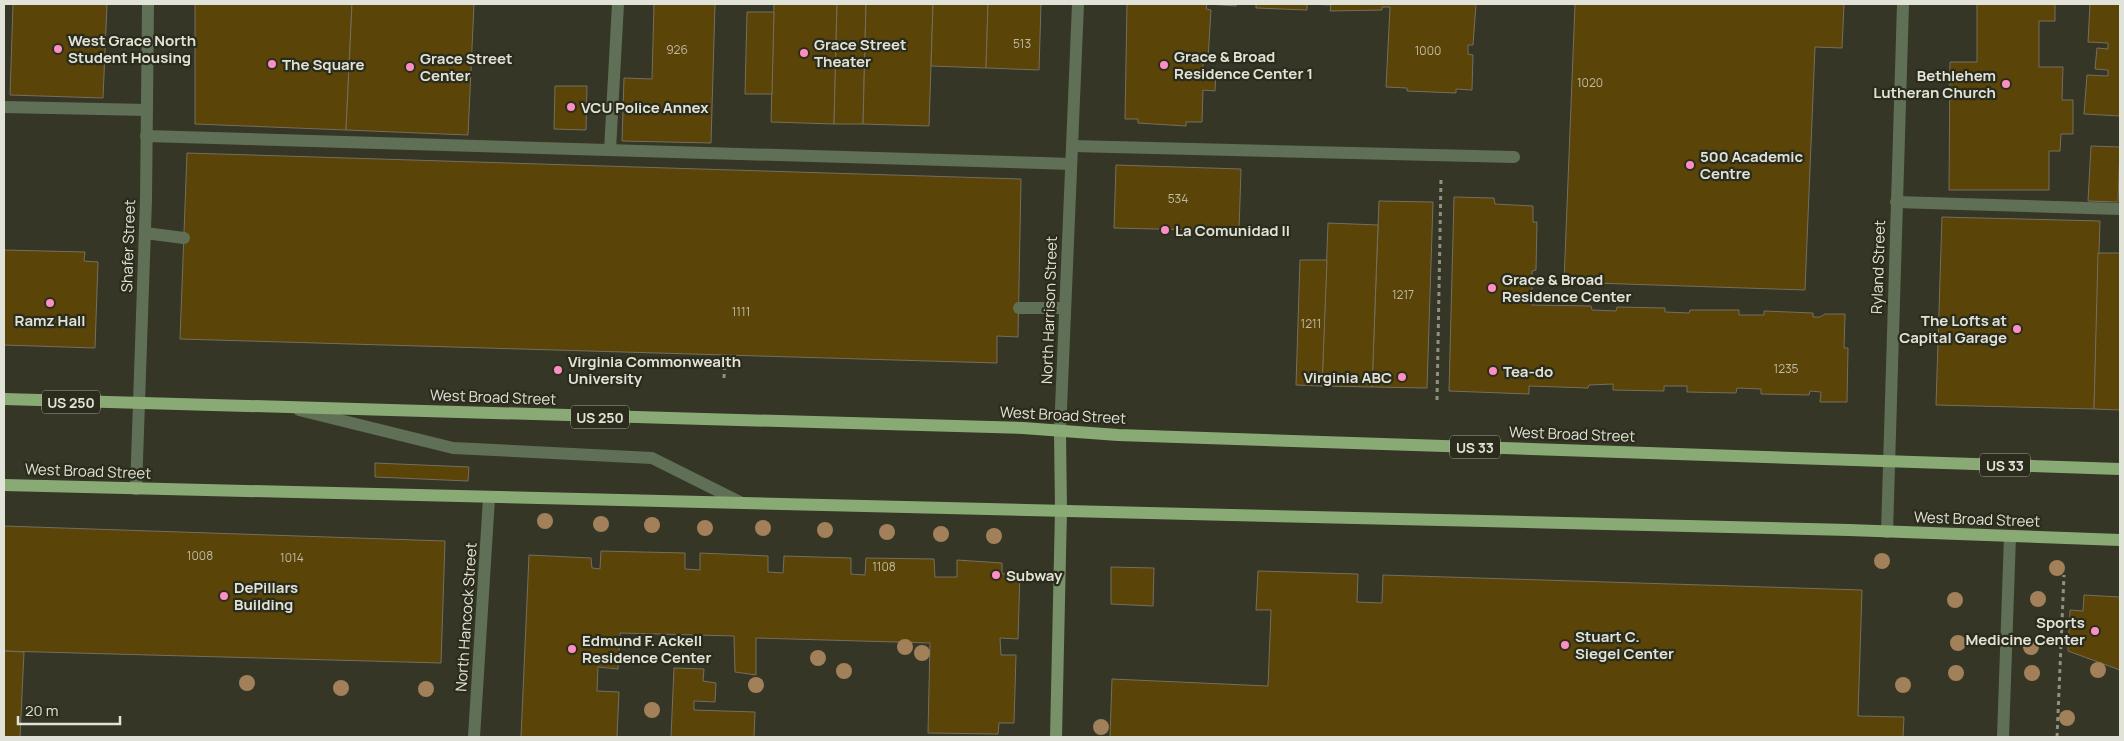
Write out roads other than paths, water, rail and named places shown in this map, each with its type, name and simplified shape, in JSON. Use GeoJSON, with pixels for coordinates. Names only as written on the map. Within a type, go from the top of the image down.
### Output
{"type":"FeatureCollection","features":[{"type":"Feature","properties":{"kind":"main road","name":"West Broad Street"},"geometry":{"type":"LineString","coordinates":[[4,399],[1023,428],[1060,432],[2120,469]]}},
{"type":"Feature","properties":{"kind":"main road","name":"North Harrison Street"},"geometry":{"type":"LineString","coordinates":[[1056,737],[1061,510],[1060,432]]}},
{"type":"Feature","properties":{"kind":"main road","name":"West Broad Street"},"geometry":{"type":"LineString","coordinates":[[4,485],[489,498],[1061,510],[2120,540]]}},
{"type":"Feature","properties":{"kind":"street","name":"Shafer Street"},"geometry":{"type":"LineString","coordinates":[[136,489],[145,233],[148,4]]}},
{"type":"Feature","properties":{"kind":"street"},"geometry":{"type":"LineString","coordinates":[[610,150],[618,4]]}},
{"type":"Feature","properties":{"kind":"street","name":"North Harrison Street"},"geometry":{"type":"LineString","coordinates":[[1060,432],[1078,4]]}},
{"type":"Feature","properties":{"kind":"street","name":"Ryland Street"},"geometry":{"type":"LineString","coordinates":[[1887,532],[1903,4]]}},
{"type":"Feature","properties":{"kind":"street"},"geometry":{"type":"LineString","coordinates":[[4,107],[147,110]]}},
{"type":"Feature","properties":{"kind":"street"},"geometry":{"type":"LineString","coordinates":[[146,136],[736,152],[1071,164]]}},
{"type":"Feature","properties":{"kind":"street"},"geometry":{"type":"LineString","coordinates":[[1073,146],[1514,157]]}},
{"type":"Feature","properties":{"kind":"street"},"geometry":{"type":"LineString","coordinates":[[1896,202],[2120,209]]}},
{"type":"Feature","properties":{"kind":"street"},"geometry":{"type":"LineString","coordinates":[[145,233],[184,238]]}},
{"type":"Feature","properties":{"kind":"street"},"geometry":{"type":"LineString","coordinates":[[1019,308],[1065,308]]}},
{"type":"Feature","properties":{"kind":"street"},"geometry":{"type":"LineString","coordinates":[[290,408],[453,448],[652,458],[740,502]]}},
{"type":"Feature","properties":{"kind":"street","name":"North Hancock Street"},"geometry":{"type":"LineString","coordinates":[[474,737],[489,498]]}},
{"type":"Feature","properties":{"kind":"street"},"geometry":{"type":"LineString","coordinates":[[2003,737],[2010,536]]}},
{"type":"Feature","properties":{"kind":"place","name":"West Grace North Student Housing"},"geometry":{"type":"Point","coordinates":[58,49]}},
{"type":"Feature","properties":{"kind":"place","name":"Grace Street Theater"},"geometry":{"type":"Point","coordinates":[804,53]}},
{"type":"Feature","properties":{"kind":"place","name":"The Square"},"geometry":{"type":"Point","coordinates":[272,64]}},
{"type":"Feature","properties":{"kind":"place","name":"Grace & Broad Residence Center 1"},"geometry":{"type":"Point","coordinates":[1164,65]}},
{"type":"Feature","properties":{"kind":"place","name":"Grace Street Center"},"geometry":{"type":"Point","coordinates":[410,67]}},
{"type":"Feature","properties":{"kind":"place","name":"Bethlehem Lutheran Church"},"geometry":{"type":"Point","coordinates":[2006,84]}},
{"type":"Feature","properties":{"kind":"place","name":"VCU Police Annex"},"geometry":{"type":"Point","coordinates":[571,107]}},
{"type":"Feature","properties":{"kind":"place","name":"500 Academic Centre"},"geometry":{"type":"Point","coordinates":[1690,165]}},
{"type":"Feature","properties":{"kind":"place","name":"La Comunidad II"},"geometry":{"type":"Point","coordinates":[1165,230]}},
{"type":"Feature","properties":{"kind":"place","name":"Grace & Broad Residence Center"},"geometry":{"type":"Point","coordinates":[1492,288]}},
{"type":"Feature","properties":{"kind":"place","name":"Ramz Hall"},"geometry":{"type":"Point","coordinates":[50,303]}},
{"type":"Feature","properties":{"kind":"place","name":"The Lofts at Capital Garage"},"geometry":{"type":"Point","coordinates":[2017,329]}},
{"type":"Feature","properties":{"kind":"place","name":"Virginia Commonwealth University"},"geometry":{"type":"Point","coordinates":[558,370]}},
{"type":"Feature","properties":{"kind":"place","name":"Tea-do"},"geometry":{"type":"Point","coordinates":[1493,371]}},
{"type":"Feature","properties":{"kind":"place","name":"Virginia ABC"},"geometry":{"type":"Point","coordinates":[1402,377]}},
{"type":"Feature","properties":{"kind":"place","name":"Subway"},"geometry":{"type":"Point","coordinates":[996,575]}},
{"type":"Feature","properties":{"kind":"place","name":"DePillars Building"},"geometry":{"type":"Point","coordinates":[224,596]}},
{"type":"Feature","properties":{"kind":"place","name":"Sports Medicine Center"},"geometry":{"type":"Point","coordinates":[2095,631]}},
{"type":"Feature","properties":{"kind":"place","name":"Stuart C. Siegel Center"},"geometry":{"type":"Point","coordinates":[1565,645]}},
{"type":"Feature","properties":{"kind":"place","name":"Edmund F. Ackell Residence Center"},"geometry":{"type":"Point","coordinates":[572,649]}}]}
